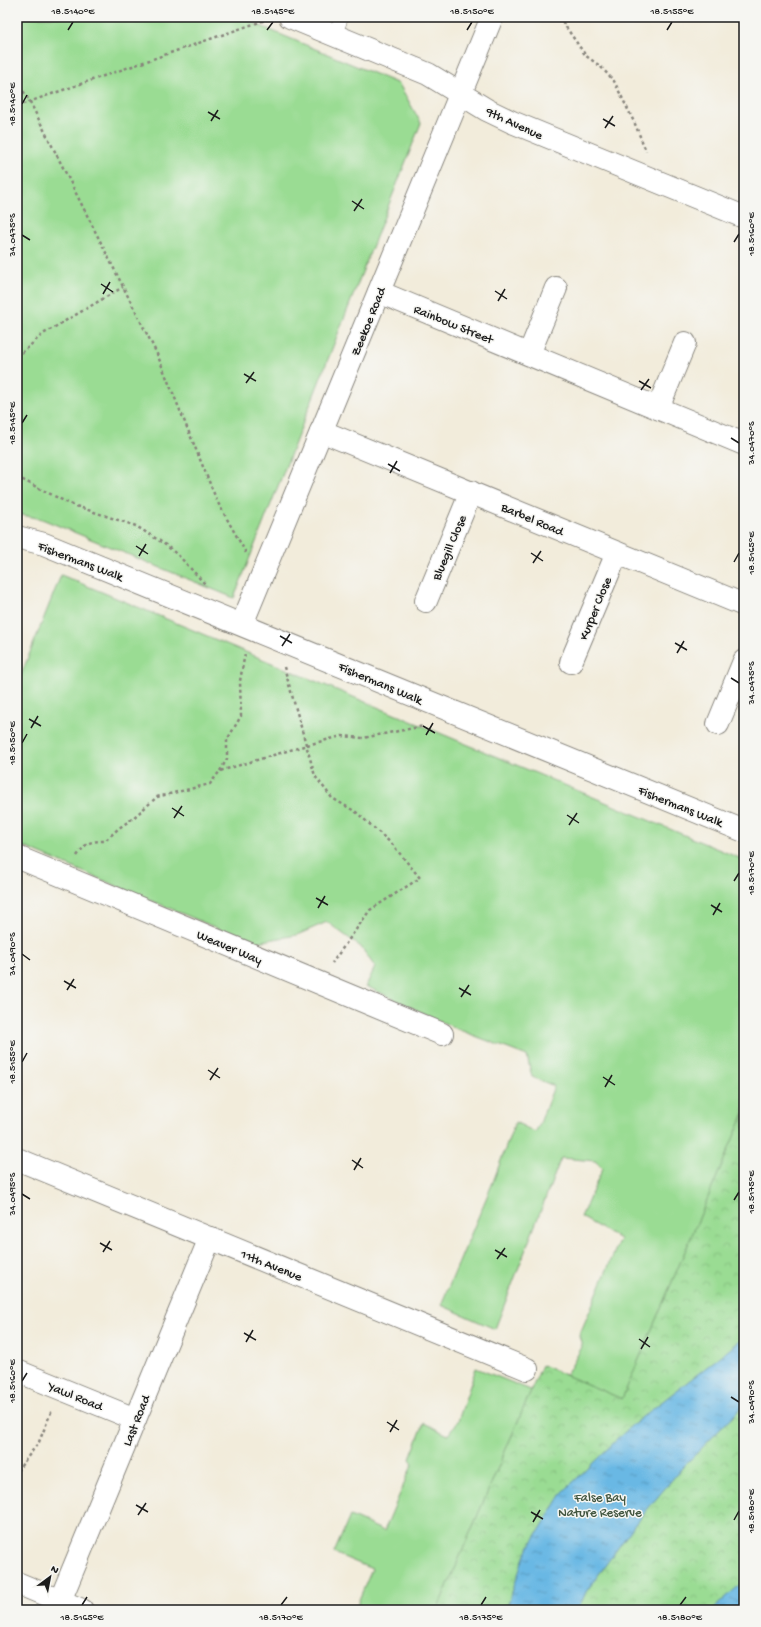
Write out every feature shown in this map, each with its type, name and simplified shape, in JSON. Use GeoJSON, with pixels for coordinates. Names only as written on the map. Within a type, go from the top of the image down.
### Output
{"type":"FeatureCollection","features":[{"type":"Feature","properties":{"kind":"street","name":"9th Avenue"},"geometry":{"type":"LineString","coordinates":[[290,17],[339,26],[428,74],[487,110],[512,122],[744,217]]}},
{"type":"Feature","properties":{"kind":"street","name":"Zeekoe Road"},"geometry":{"type":"LineString","coordinates":[[242,624],[492,17]]}},
{"type":"Feature","properties":{"kind":"street"},"geometry":{"type":"LineString","coordinates":[[529,354],[556,288]]}},
{"type":"Feature","properties":{"kind":"street","name":"Rainbow Street"},"geometry":{"type":"LineString","coordinates":[[379,292],[744,444]]}},
{"type":"Feature","properties":{"kind":"street"},"geometry":{"type":"LineString","coordinates":[[658,408],[685,343]]}},
{"type":"Feature","properties":{"kind":"street","name":"Barbel Road"},"geometry":{"type":"LineString","coordinates":[[321,431],[744,606]]}},
{"type":"Feature","properties":{"kind":"street","name":"Bluegill Close"},"geometry":{"type":"LineString","coordinates":[[426,601],[471,492]]}},
{"type":"Feature","properties":{"kind":"street","name":"Fishermans Walk"},"geometry":{"type":"LineString","coordinates":[[17,537],[44,544],[242,624],[744,831]]}},
{"type":"Feature","properties":{"kind":"street","name":"Kurper Close"},"geometry":{"type":"LineString","coordinates":[[572,662],[617,553]]}},
{"type":"Feature","properties":{"kind":"street"},"geometry":{"type":"LineString","coordinates":[[718,724],[744,661]]}},
{"type":"Feature","properties":{"kind":"street","name":"Weaver Way"},"geometry":{"type":"LineString","coordinates":[[17,857],[442,1034]]}},
{"type":"Feature","properties":{"kind":"street","name":"11th Avenue"},"geometry":{"type":"LineString","coordinates":[[17,1159],[527,1369]]}},
{"type":"Feature","properties":{"kind":"street","name":"Last Road"},"geometry":{"type":"LineString","coordinates":[[60,1601],[210,1238]]}},
{"type":"Feature","properties":{"kind":"street","name":"Yawl Road"},"geometry":{"type":"LineString","coordinates":[[17,1371],[135,1420]]}},
{"type":"Feature","properties":{"kind":"street"},"geometry":{"type":"LineString","coordinates":[[17,1583],[82,1610]]}},
{"type":"Feature","properties":{"kind":"path"},"geometry":{"type":"LineString","coordinates":[[17,106],[274,17]]}},
{"type":"Feature","properties":{"kind":"path"},"geometry":{"type":"LineString","coordinates":[[560,17],[586,56],[600,66],[614,81],[635,124],[658,182]]}},
{"type":"Feature","properties":{"kind":"path"},"geometry":{"type":"LineString","coordinates":[[17,81],[30,102],[157,354],[217,501],[247,553]]}},
{"type":"Feature","properties":{"kind":"path"},"geometry":{"type":"LineString","coordinates":[[17,357],[43,334],[123,287]]}},
{"type":"Feature","properties":{"kind":"path"},"geometry":{"type":"LineString","coordinates":[[17,476],[70,504],[136,526],[163,543],[179,556],[206,586]]}},
{"type":"Feature","properties":{"kind":"path"},"geometry":{"type":"LineString","coordinates":[[63,876],[85,845],[93,841],[105,841],[157,797],[210,784],[227,759],[227,740],[241,716],[240,681],[245,649]]}},
{"type":"Feature","properties":{"kind":"path"},"geometry":{"type":"LineString","coordinates":[[285,661],[283,666],[316,776],[332,798],[356,812],[392,844],[420,878],[370,910],[318,983]]}},
{"type":"Feature","properties":{"kind":"path"},"geometry":{"type":"LineString","coordinates":[[220,771],[342,736],[363,738],[426,726]]}},
{"type":"Feature","properties":{"kind":"path"},"geometry":{"type":"LineString","coordinates":[[17,1471],[39,1442],[60,1389]]}},
{"type":"Feature","properties":{"kind":"green space"},"geometry":{"type":"Polygon","coordinates":[[[17,17],[239,17],[399,84],[421,123],[234,598],[42,519],[17,514],[17,17]]]}},
{"type":"Feature","properties":{"kind":"green space"},"geometry":{"type":"Polygon","coordinates":[[[61,575],[744,860],[744,1326],[487,1610],[359,1610],[358,1602],[372,1569],[334,1553],[350,1516],[384,1531],[413,1463],[410,1459],[424,1423],[448,1435],[458,1421],[476,1368],[553,1399],[582,1347],[579,1336],[620,1239],[581,1217],[603,1168],[595,1161],[561,1158],[495,1329],[441,1305],[493,1182],[515,1122],[535,1132],[539,1126],[554,1086],[532,1077],[527,1056],[457,1029],[366,986],[375,967],[361,947],[327,922],[297,935],[252,943],[17,844],[17,685],[61,575]]]}},
{"type":"Feature","properties":{"kind":"green space","name":"False Bay Nature Reserve"},"geometry":{"type":"Polygon","coordinates":[[[744,1113],[744,1610],[437,1610],[542,1365],[622,1399],[744,1113]]]}},
{"type":"Feature","properties":{"kind":"water"},"geometry":{"type":"Polygon","coordinates":[[[744,1338],[744,1405],[681,1469],[636,1523],[586,1592],[578,1610],[506,1610],[525,1554],[563,1492],[632,1425],[744,1338]]]}},
{"type":"Feature","properties":{"kind":"water"},"geometry":{"type":"Polygon","coordinates":[[[744,1581],[744,1610],[712,1610],[744,1581]]]}}]}
